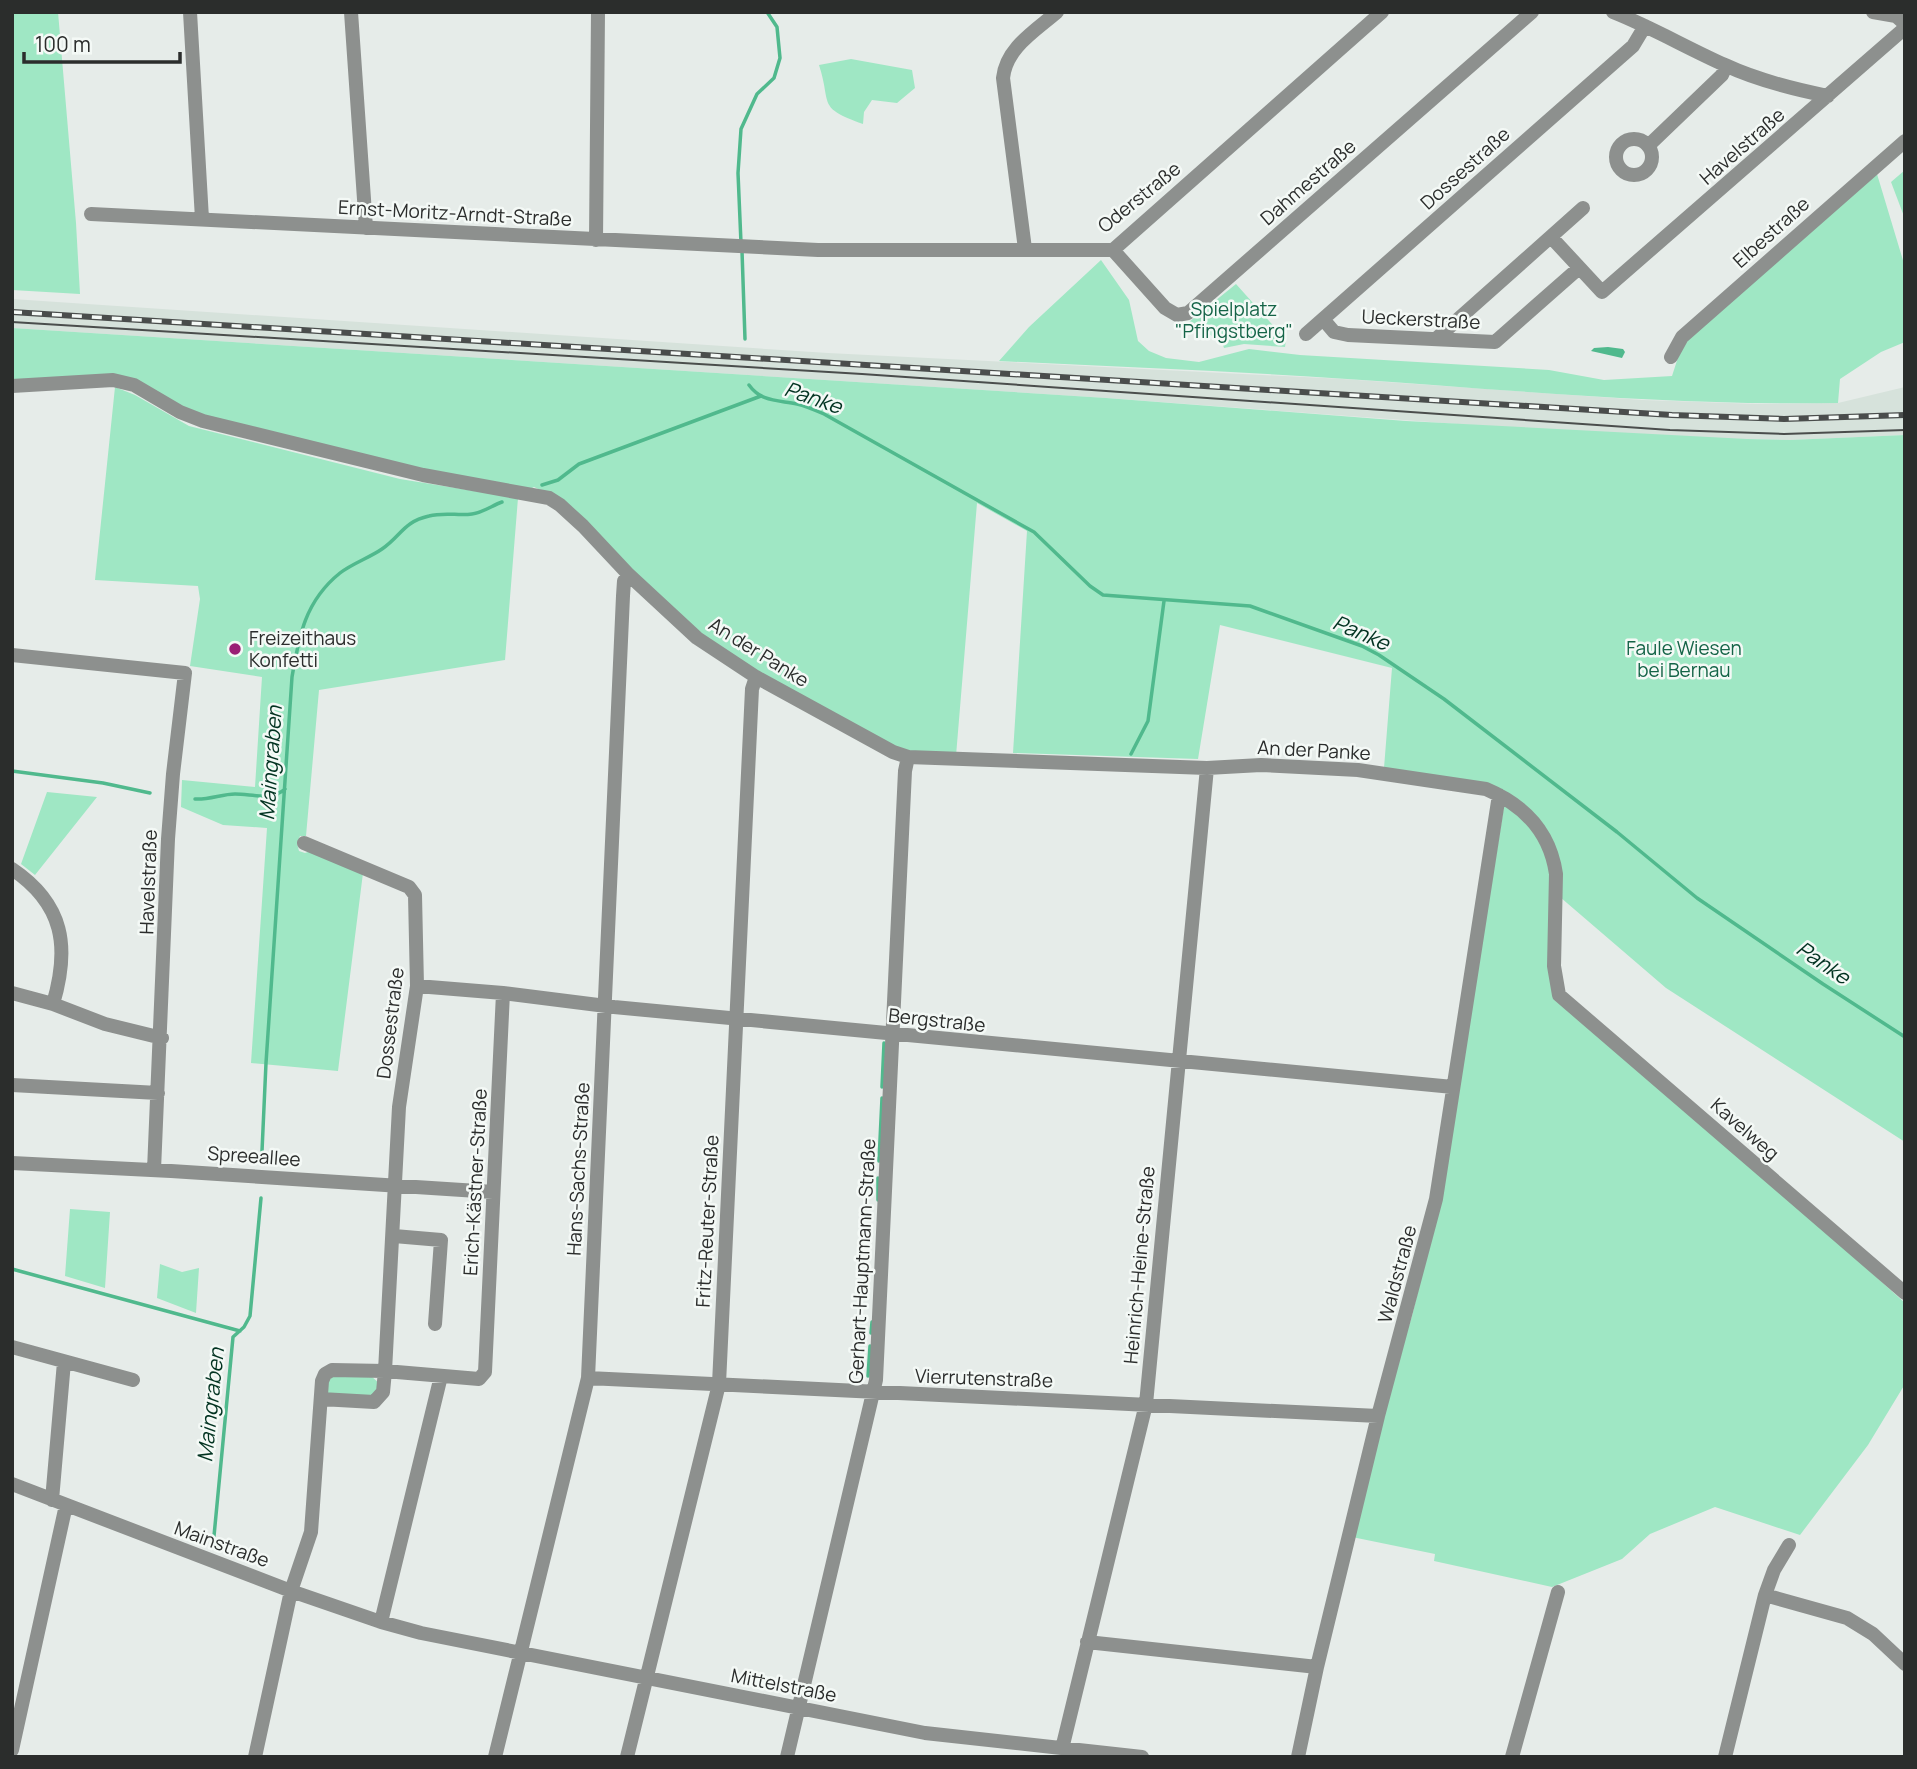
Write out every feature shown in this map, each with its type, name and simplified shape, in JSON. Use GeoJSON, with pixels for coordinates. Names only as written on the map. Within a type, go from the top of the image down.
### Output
{"type":"FeatureCollection","features":[{"type":"Feature","properties":{"kind":"street"},"geometry":{"type":"LineString","coordinates":[[190,12],[202,219]]}},
{"type":"Feature","properties":{"kind":"street"},"geometry":{"type":"LineString","coordinates":[[351,12],[366,228]]}},
{"type":"Feature","properties":{"kind":"street"},"geometry":{"type":"LineString","coordinates":[[596,240],[598,12]]}},
{"type":"Feature","properties":{"kind":"street"},"geometry":{"type":"LineString","coordinates":[[1025,250],[1003,78],[1004,64],[1013,51],[1057,12]]}},
{"type":"Feature","properties":{"kind":"street","name":"Oderstraße"},"geometry":{"type":"LineString","coordinates":[[818,250],[1113,250],[1382,12]]}},
{"type":"Feature","properties":{"kind":"street","name":"Dahmestraße"},"geometry":{"type":"LineString","coordinates":[[1113,250],[1165,309],[1177,315],[1188,313],[1532,12]]}},
{"type":"Feature","properties":{"kind":"street"},"geometry":{"type":"LineString","coordinates":[[1612,12],[1726,66],[1799,90],[1828,96]]}},
{"type":"Feature","properties":{"kind":"street"},"geometry":{"type":"LineString","coordinates":[[1873,12],[1896,16],[1905,26]]}},
{"type":"Feature","properties":{"kind":"street","name":"Dossestraße"},"geometry":{"type":"LineString","coordinates":[[1306,334],[1633,46],[1645,26]]}},
{"type":"Feature","properties":{"kind":"street","name":"Havelstraße"},"geometry":{"type":"LineString","coordinates":[[1579,268],[1602,292],[1905,26]]}},
{"type":"Feature","properties":{"kind":"street"},"geometry":{"type":"LineString","coordinates":[[1648,146],[1722,75],[1726,66]]}},
{"type":"Feature","properties":{"kind":"street","name":"Elbestraße"},"geometry":{"type":"LineString","coordinates":[[1671,358],[1682,337],[1905,141]]}},
{"type":"Feature","properties":{"kind":"street"},"geometry":{"type":"LineString","coordinates":[[1437,338],[1583,208]]}},
{"type":"Feature","properties":{"kind":"street","name":"Ernst-Moritz-Arndt-Straße"},"geometry":{"type":"LineString","coordinates":[[91,214],[818,250]]}},
{"type":"Feature","properties":{"kind":"street"},"geometry":{"type":"LineString","coordinates":[[1551,237],[1579,268]]}},
{"type":"Feature","properties":{"kind":"street","name":"Ueckerstraße"},"geometry":{"type":"LineString","coordinates":[[1323,319],[1334,332],[1348,335],[1495,342],[1579,268]]}},
{"type":"Feature","properties":{"kind":"street","name":"An der Panke"},"geometry":{"type":"LineString","coordinates":[[12,386],[113,380],[134,385],[180,412],[204,421],[442,479],[540,496],[560,505],[629,575],[697,638],[756,677],[893,752],[908,757],[1208,768],[1261,765],[1358,769],[1486,789],[1499,794]]}},
{"type":"Feature","properties":{"kind":"street","name":"Hans-Sachs-Straße"},"geometry":{"type":"LineString","coordinates":[[495,1757],[588,1378],[623,596],[624,581],[629,575]]}},
{"type":"Feature","properties":{"kind":"street","name":"Havelstraße"},"geometry":{"type":"LineString","coordinates":[[12,655],[185,673],[169,828],[162,1038],[154,1170]]}},
{"type":"Feature","properties":{"kind":"street","name":"Fritz-Reuter-Straße"},"geometry":{"type":"LineString","coordinates":[[627,1757],[719,1384],[752,689],[756,677]]}},
{"type":"Feature","properties":{"kind":"street","name":"Gerhart-Hauptmann-Straße"},"geometry":{"type":"LineString","coordinates":[[786,1757],[874,1393],[905,771],[908,757]]}},
{"type":"Feature","properties":{"kind":"street","name":"Heinrich-Heine-Straße"},"geometry":{"type":"LineString","coordinates":[[1061,1753],[1146,1404],[1180,1062],[1191,916],[1208,768]]}},
{"type":"Feature","properties":{"kind":"street","name":"Kavelweg"},"geometry":{"type":"LineString","coordinates":[[1499,794],[1514,802],[1529,817],[1554,860],[1554,966],[1559,995],[1905,1293]]}},
{"type":"Feature","properties":{"kind":"street","name":"Waldstraße"},"geometry":{"type":"LineString","coordinates":[[1298,1757],[1378,1416],[1436,1199],[1499,794]]}},
{"type":"Feature","properties":{"kind":"street","name":"Dossestraße"},"geometry":{"type":"LineString","coordinates":[[304,843],[409,887],[415,895],[417,986],[399,1107],[394,1236],[383,1392],[374,1402],[321,1399]]}},
{"type":"Feature","properties":{"kind":"street"},"geometry":{"type":"LineString","coordinates":[[12,869],[42,895],[59,928],[63,945],[62,966],[52,1004]]}},
{"type":"Feature","properties":{"kind":"street","name":"Bergstraße"},"geometry":{"type":"LineString","coordinates":[[417,986],[892,1035],[1453,1087]]}},
{"type":"Feature","properties":{"kind":"street"},"geometry":{"type":"LineString","coordinates":[[12,993],[52,1004],[105,1024],[162,1038]]}},
{"type":"Feature","properties":{"kind":"street","name":"Erich-Kästner-Straße"},"geometry":{"type":"LineString","coordinates":[[441,1376],[479,1379],[485,1372],[503,993]]}},
{"type":"Feature","properties":{"kind":"street"},"geometry":{"type":"LineString","coordinates":[[12,1085],[159,1093]]}},
{"type":"Feature","properties":{"kind":"street","name":"Spreeallee"},"geometry":{"type":"LineString","coordinates":[[12,1163],[493,1192]]}},
{"type":"Feature","properties":{"kind":"street"},"geometry":{"type":"LineString","coordinates":[[394,1236],[440,1240],[435,1324]]}},
{"type":"Feature","properties":{"kind":"street"},"geometry":{"type":"LineString","coordinates":[[12,1347],[133,1380]]}},
{"type":"Feature","properties":{"kind":"street"},"geometry":{"type":"LineString","coordinates":[[12,1750],[59,1503],[64,1362]]}},
{"type":"Feature","properties":{"kind":"street"},"geometry":{"type":"LineString","coordinates":[[255,1757],[291,1591],[311,1532],[322,1381],[328,1372],[337,1370],[441,1376],[381,1622]]}},
{"type":"Feature","properties":{"kind":"street","name":"Vierrutenstraße"},"geometry":{"type":"LineString","coordinates":[[588,1378],[1378,1416]]}},
{"type":"Feature","properties":{"kind":"street","name":"Mainstraße"},"geometry":{"type":"LineString","coordinates":[[12,1484],[291,1591],[421,1633]]}},
{"type":"Feature","properties":{"kind":"street"},"geometry":{"type":"LineString","coordinates":[[1725,1757],[1765,1595],[1774,1570],[1788,1545]]}},
{"type":"Feature","properties":{"kind":"street"},"geometry":{"type":"LineString","coordinates":[[1513,1757],[1558,1592]]}},
{"type":"Feature","properties":{"kind":"street"},"geometry":{"type":"LineString","coordinates":[[1765,1595],[1847,1618],[1872,1634],[1905,1664]]}},
{"type":"Feature","properties":{"kind":"street","name":"Mittelstraße"},"geometry":{"type":"LineString","coordinates":[[421,1633],[925,1733],[1061,1753],[1142,1757]]}},
{"type":"Feature","properties":{"kind":"street"},"geometry":{"type":"LineString","coordinates":[[1087,1642],[1317,1667]]}},
{"type":"Feature","properties":{"kind":"shaded area"},"geometry":{"type":"Polygon","coordinates":[[[12,299],[828,353],[1343,379],[1643,400],[1758,404],[1838,403],[1905,387],[1905,435],[1790,440],[1676,438],[1552,431],[1106,398],[12,328],[12,299]]]}},
{"type":"Feature","properties":{"kind":"shaded area"},"geometry":{"type":"Polygon","coordinates":[[[1594,348],[1623,349],[1625,352],[1622,358],[1591,351],[1594,348]]]}},
{"type":"Feature","properties":{"kind":"green space"},"geometry":{"type":"Polygon","coordinates":[[[12,12],[58,12],[80,294],[12,290],[12,12]]]}},
{"type":"Feature","properties":{"kind":"green space"},"geometry":{"type":"Polygon","coordinates":[[[851,59],[912,70],[915,88],[897,103],[872,100],[864,112],[863,124],[848,118],[828,103],[819,65],[851,59]]]}},
{"type":"Feature","properties":{"kind":"green space"},"geometry":{"type":"Polygon","coordinates":[[[1905,170],[1905,219],[1891,182],[1905,170]]]}},
{"type":"Feature","properties":{"kind":"green space"},"geometry":{"type":"Polygon","coordinates":[[[1877,174],[1905,267],[1905,342],[1881,352],[1840,379],[1838,403],[1654,400],[1304,376],[999,361],[1029,327],[1101,260],[1129,300],[1138,341],[1149,351],[1166,358],[1199,362],[1249,349],[1300,355],[1549,370],[1604,380],[1672,376],[1683,342],[1877,174]]]}},
{"type":"Feature","properties":{"kind":"green space","name":"Spielplatz \"Pfingstberg\""},"geometry":{"type":"Polygon","coordinates":[[[1236,284],[1286,340],[1285,347],[1244,344],[1224,348],[1222,342],[1189,322],[1236,284]]]}},
{"type":"Feature","properties":{"kind":"green space","name":"Faule Wiesen bei Bernau"},"geometry":{"type":"Polygon","coordinates":[[[12,328],[1106,398],[1406,421],[1747,439],[1905,435],[1905,1142],[1666,988],[1560,897],[1556,995],[1741,1155],[1905,1303],[1905,1384],[1868,1445],[1800,1535],[1715,1507],[1650,1534],[1622,1559],[1552,1587],[1434,1561],[1435,1554],[1352,1537],[1381,1416],[1412,1316],[1440,1201],[1506,794],[1384,768],[1392,668],[1220,625],[1198,759],[1013,753],[1027,531],[977,503],[956,756],[901,750],[753,671],[702,636],[545,492],[534,487],[530,489],[463,479],[210,418],[180,407],[144,386],[12,384],[12,328]]]}},
{"type":"Feature","properties":{"kind":"green space"},"geometry":{"type":"Polygon","coordinates":[[[115,387],[135,395],[189,426],[400,479],[518,498],[505,660],[319,690],[306,836],[300,836],[297,843],[299,851],[305,853],[314,850],[363,873],[338,1071],[251,1063],[267,828],[223,825],[181,807],[182,780],[255,787],[262,677],[190,666],[200,599],[198,586],[95,580],[115,387]]]}},
{"type":"Feature","properties":{"kind":"green space"},"geometry":{"type":"Polygon","coordinates":[[[47,792],[97,797],[35,875],[21,864],[47,792]]]}},
{"type":"Feature","properties":{"kind":"green space"},"geometry":{"type":"Polygon","coordinates":[[[70,1209],[110,1212],[105,1288],[65,1276],[70,1209]]]}},
{"type":"Feature","properties":{"kind":"green space"},"geometry":{"type":"Polygon","coordinates":[[[160,1264],[182,1272],[199,1268],[196,1313],[157,1298],[160,1264]]]}},
{"type":"Feature","properties":{"kind":"green space"},"geometry":{"type":"Polygon","coordinates":[[[333,1376],[371,1376],[380,1384],[373,1398],[327,1393],[328,1381],[333,1376]]]}},
{"type":"Feature","properties":{"kind":"waterway","name":"Panke"},"geometry":{"type":"LineString","coordinates":[[741,243],[738,173],[741,129],[757,94],[774,78],[780,58],[777,27],[767,12]]}},
{"type":"Feature","properties":{"kind":"waterway","name":"Panke"},"geometry":{"type":"LineString","coordinates":[[742,251],[745,339]]}},
{"type":"Feature","properties":{"kind":"waterway","name":"Panke"},"geometry":{"type":"LineString","coordinates":[[749,385],[764,397],[800,405],[824,414],[1034,532],[1090,586],[1103,595],[1250,606],[1362,646],[1379,655],[1444,699],[1617,832],[1697,898],[1905,1037]]}},
{"type":"Feature","properties":{"kind":"waterway","name":"Maingraben"},"geometry":{"type":"LineString","coordinates":[[542,485],[558,480],[579,464],[761,396]]}},
{"type":"Feature","properties":{"kind":"waterway","name":"Maingraben"},"geometry":{"type":"LineString","coordinates":[[262,1151],[292,677],[301,633],[311,607],[328,584],[350,566],[389,544],[408,525],[435,515],[476,513],[502,502]]}},
{"type":"Feature","properties":{"kind":"waterway"},"geometry":{"type":"LineString","coordinates":[[1131,754],[1148,721],[1164,601]]}},
{"type":"Feature","properties":{"kind":"waterway"},"geometry":{"type":"LineString","coordinates":[[12,771],[103,783],[150,793]]}},
{"type":"Feature","properties":{"kind":"waterway"},"geometry":{"type":"LineString","coordinates":[[195,799],[235,794],[268,796],[285,789]]}},
{"type":"Feature","properties":{"kind":"waterway"},"geometry":{"type":"LineString","coordinates":[[882,1087],[884,1043]]}},
{"type":"Feature","properties":{"kind":"waterway"},"geometry":{"type":"LineString","coordinates":[[879,1161],[882,1098]]}},
{"type":"Feature","properties":{"kind":"waterway"},"geometry":{"type":"LineString","coordinates":[[878,1178],[878,1200]]}},
{"type":"Feature","properties":{"kind":"waterway","name":"Maingraben"},"geometry":{"type":"LineString","coordinates":[[214,1536],[233,1337],[244,1327],[250,1316],[261,1198]]}},
{"type":"Feature","properties":{"kind":"waterway"},"geometry":{"type":"LineString","coordinates":[[12,1269],[240,1331]]}},
{"type":"Feature","properties":{"kind":"waterway"},"geometry":{"type":"LineString","coordinates":[[871,1333],[872,1322]]}},
{"type":"Feature","properties":{"kind":"waterway"},"geometry":{"type":"LineString","coordinates":[[868,1376],[870,1346]]}},
{"type":"Feature","properties":{"kind":"tram line"},"geometry":{"type":"LineString","coordinates":[[12,322],[862,374],[1670,430],[1784,434],[1905,430]]}},
{"type":"Feature","properties":{"kind":"railway"},"geometry":{"type":"LineString","coordinates":[[12,312],[1672,415],[1784,419],[1905,415]]}},
{"type":"Feature","properties":{"kind":"place","name":"Freizeithaus Konfetti"},"geometry":{"type":"Point","coordinates":[235,649]}}]}
